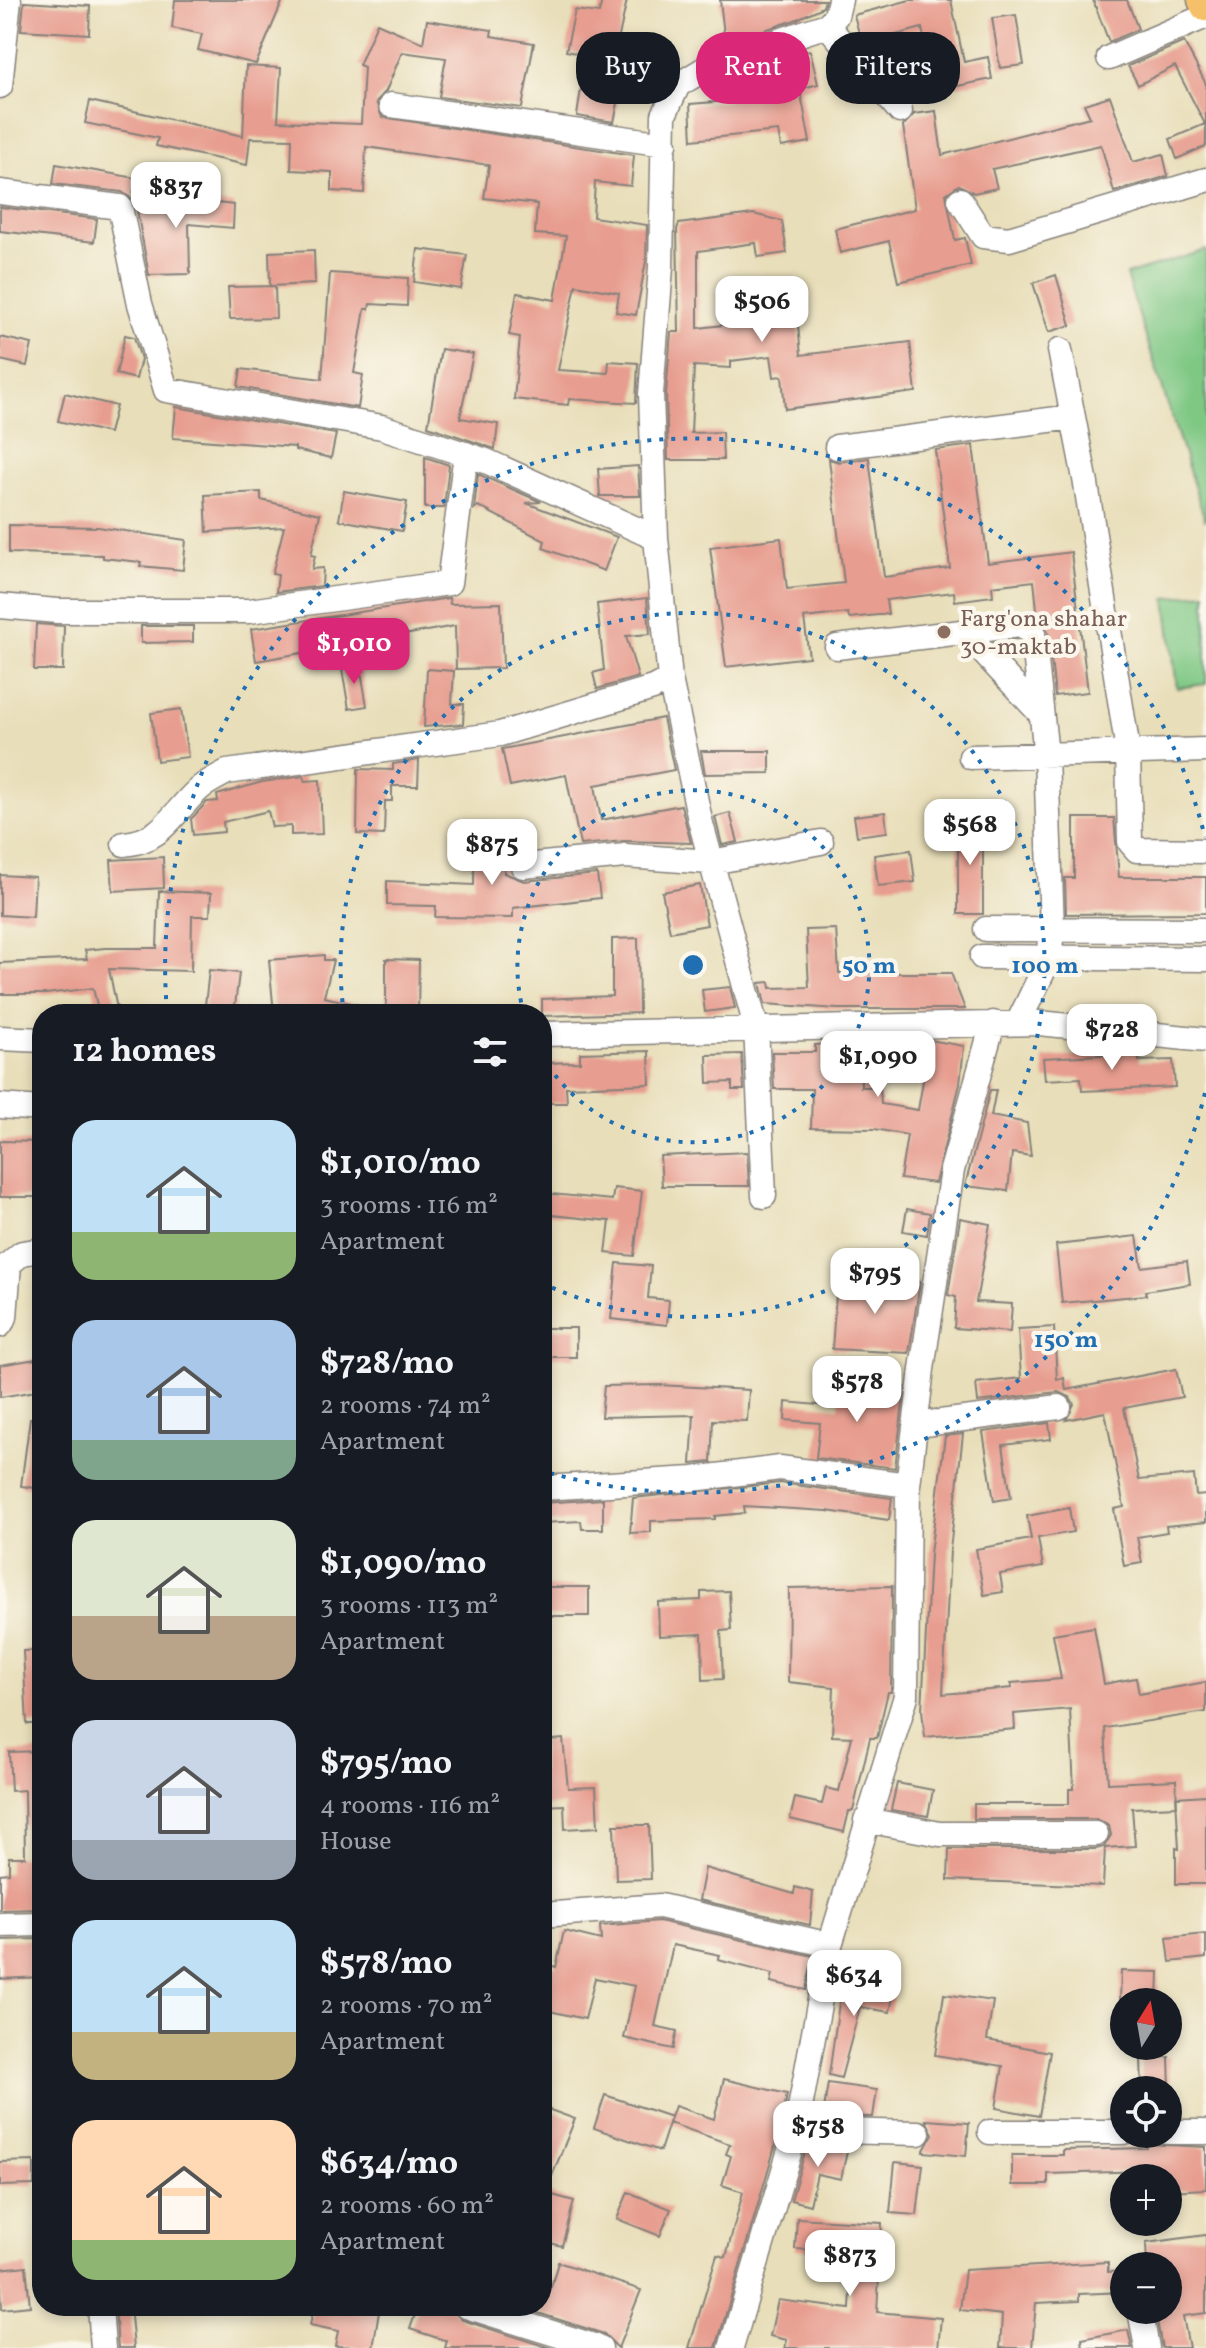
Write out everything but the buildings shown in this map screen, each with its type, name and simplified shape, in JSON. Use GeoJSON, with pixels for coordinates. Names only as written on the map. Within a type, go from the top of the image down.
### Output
{"type":"FeatureCollection","features":[{"type":"Feature","properties":{"kind":"main road"},"geometry":{"type":"LineString","coordinates":[[1203,0],[1206,6]]}},
{"type":"Feature","properties":{"kind":"street"},"geometry":{"type":"LineString","coordinates":[[0,86],[9,0]]}},
{"type":"Feature","properties":{"kind":"street"},"geometry":{"type":"LineString","coordinates":[[764,1196],[756,1027],[711,862],[670,679],[656,538],[651,394],[661,267],[664,115],[678,85],[716,62],[827,25],[836,16],[840,0]]}},
{"type":"Feature","properties":{"kind":"street"},"geometry":{"type":"LineString","coordinates":[[1109,58],[1206,16]]}},
{"type":"Feature","properties":{"kind":"street"},"geometry":{"type":"LineString","coordinates":[[827,25],[900,111]]}},
{"type":"Feature","properties":{"kind":"street"},"geometry":{"type":"LineString","coordinates":[[391,105],[665,144]]}},
{"type":"Feature","properties":{"kind":"street"},"geometry":{"type":"LineString","coordinates":[[960,200],[983,236],[1009,239],[1206,180]]}},
{"type":"Feature","properties":{"kind":"street"},"geometry":{"type":"LineString","coordinates":[[0,192],[120,207],[140,304],[166,390],[382,427],[466,454],[656,538]]}},
{"type":"Feature","properties":{"kind":"street"},"geometry":{"type":"LineString","coordinates":[[1060,350],[1128,751],[1130,842],[1137,850],[1206,851]]}},
{"type":"Feature","properties":{"kind":"street"},"geometry":{"type":"LineString","coordinates":[[837,447],[1073,417]]}},
{"type":"Feature","properties":{"kind":"street"},"geometry":{"type":"LineString","coordinates":[[0,606],[57,611],[249,611],[449,583],[466,454]]}},
{"type":"Feature","properties":{"kind":"street"},"geometry":{"type":"LineString","coordinates":[[837,647],[1020,625],[1033,633],[1046,755],[1052,930],[1049,959],[1018,1023]]}},
{"type":"Feature","properties":{"kind":"street"},"geometry":{"type":"LineString","coordinates":[[964,632],[1041,714]]}},
{"type":"Feature","properties":{"kind":"street"},"geometry":{"type":"LineString","coordinates":[[124,844],[144,842],[158,833],[201,787],[227,772],[500,734],[653,688],[670,679]]}},
{"type":"Feature","properties":{"kind":"street"},"geometry":{"type":"LineString","coordinates":[[971,757],[1206,750]]}},
{"type":"Feature","properties":{"kind":"street"},"geometry":{"type":"LineString","coordinates":[[523,866],[625,856],[711,862],[821,842]]}},
{"type":"Feature","properties":{"kind":"street"},"geometry":{"type":"LineString","coordinates":[[986,929],[1206,930]]}},
{"type":"Feature","properties":{"kind":"street"},"geometry":{"type":"LineString","coordinates":[[982,957],[1206,959]]}},
{"type":"Feature","properties":{"kind":"street"},"geometry":{"type":"LineString","coordinates":[[731,2348],[796,2130],[830,1945],[906,1696],[908,1485],[952,1170],[993,1023]]}},
{"type":"Feature","properties":{"kind":"street"},"geometry":{"type":"LineString","coordinates":[[552,1034],[1018,1023],[1203,1038]]}},
{"type":"Feature","properties":{"kind":"street"},"geometry":{"type":"LineString","coordinates":[[0,1038],[32,1040]]}},
{"type":"Feature","properties":{"kind":"street"},"geometry":{"type":"LineString","coordinates":[[0,1106],[32,1108]]}},
{"type":"Feature","properties":{"kind":"street"},"geometry":{"type":"LineString","coordinates":[[0,1325],[5,1317],[9,1264],[22,1253],[32,1252]]}},
{"type":"Feature","properties":{"kind":"street"},"geometry":{"type":"LineString","coordinates":[[916,1425],[1059,1407]]}},
{"type":"Feature","properties":{"kind":"street"},"geometry":{"type":"LineString","coordinates":[[552,1487],[693,1479],[780,1468],[908,1485]]}},
{"type":"Feature","properties":{"kind":"street"},"geometry":{"type":"LineString","coordinates":[[866,1820],[940,1834],[1096,1834]]}},
{"type":"Feature","properties":{"kind":"street"},"geometry":{"type":"LineString","coordinates":[[552,1914],[660,1906],[830,1945]]}},
{"type":"Feature","properties":{"kind":"street"},"geometry":{"type":"LineString","coordinates":[[0,1925],[32,1924]]}},
{"type":"Feature","properties":{"kind":"street"},"geometry":{"type":"LineString","coordinates":[[796,2130],[918,2133]]}},
{"type":"Feature","properties":{"kind":"street"},"geometry":{"type":"LineString","coordinates":[[990,2132],[1110,2132]]}},
{"type":"Feature","properties":{"kind":"street"},"geometry":{"type":"LineString","coordinates":[[1182,2132],[1206,2132]]}},
{"type":"Feature","properties":{"kind":"street"},"geometry":{"type":"LineString","coordinates":[[101,2316],[103,2348]]}},
{"type":"Feature","properties":{"kind":"street"},"geometry":{"type":"LineString","coordinates":[[498,2316],[600,2348]]}},
{"type":"Feature","properties":{"kind":"street"},"geometry":{"type":"LineString","coordinates":[[1143,2324],[1147,2348]]}},
{"type":"Feature","properties":{"kind":"green space"},"geometry":{"type":"Polygon","coordinates":[[[1206,250],[1206,519],[1205,520],[1126,275],[1206,250]]]}},
{"type":"Feature","properties":{"kind":"green space"},"geometry":{"type":"Polygon","coordinates":[[[1206,593],[1206,684],[1177,688],[1166,598],[1206,593]]]}},
{"type":"Feature","properties":{"kind":"place","name":"Farg'ona shahar 30-maktab"},"geometry":{"type":"Point","coordinates":[944,632]}}]}
